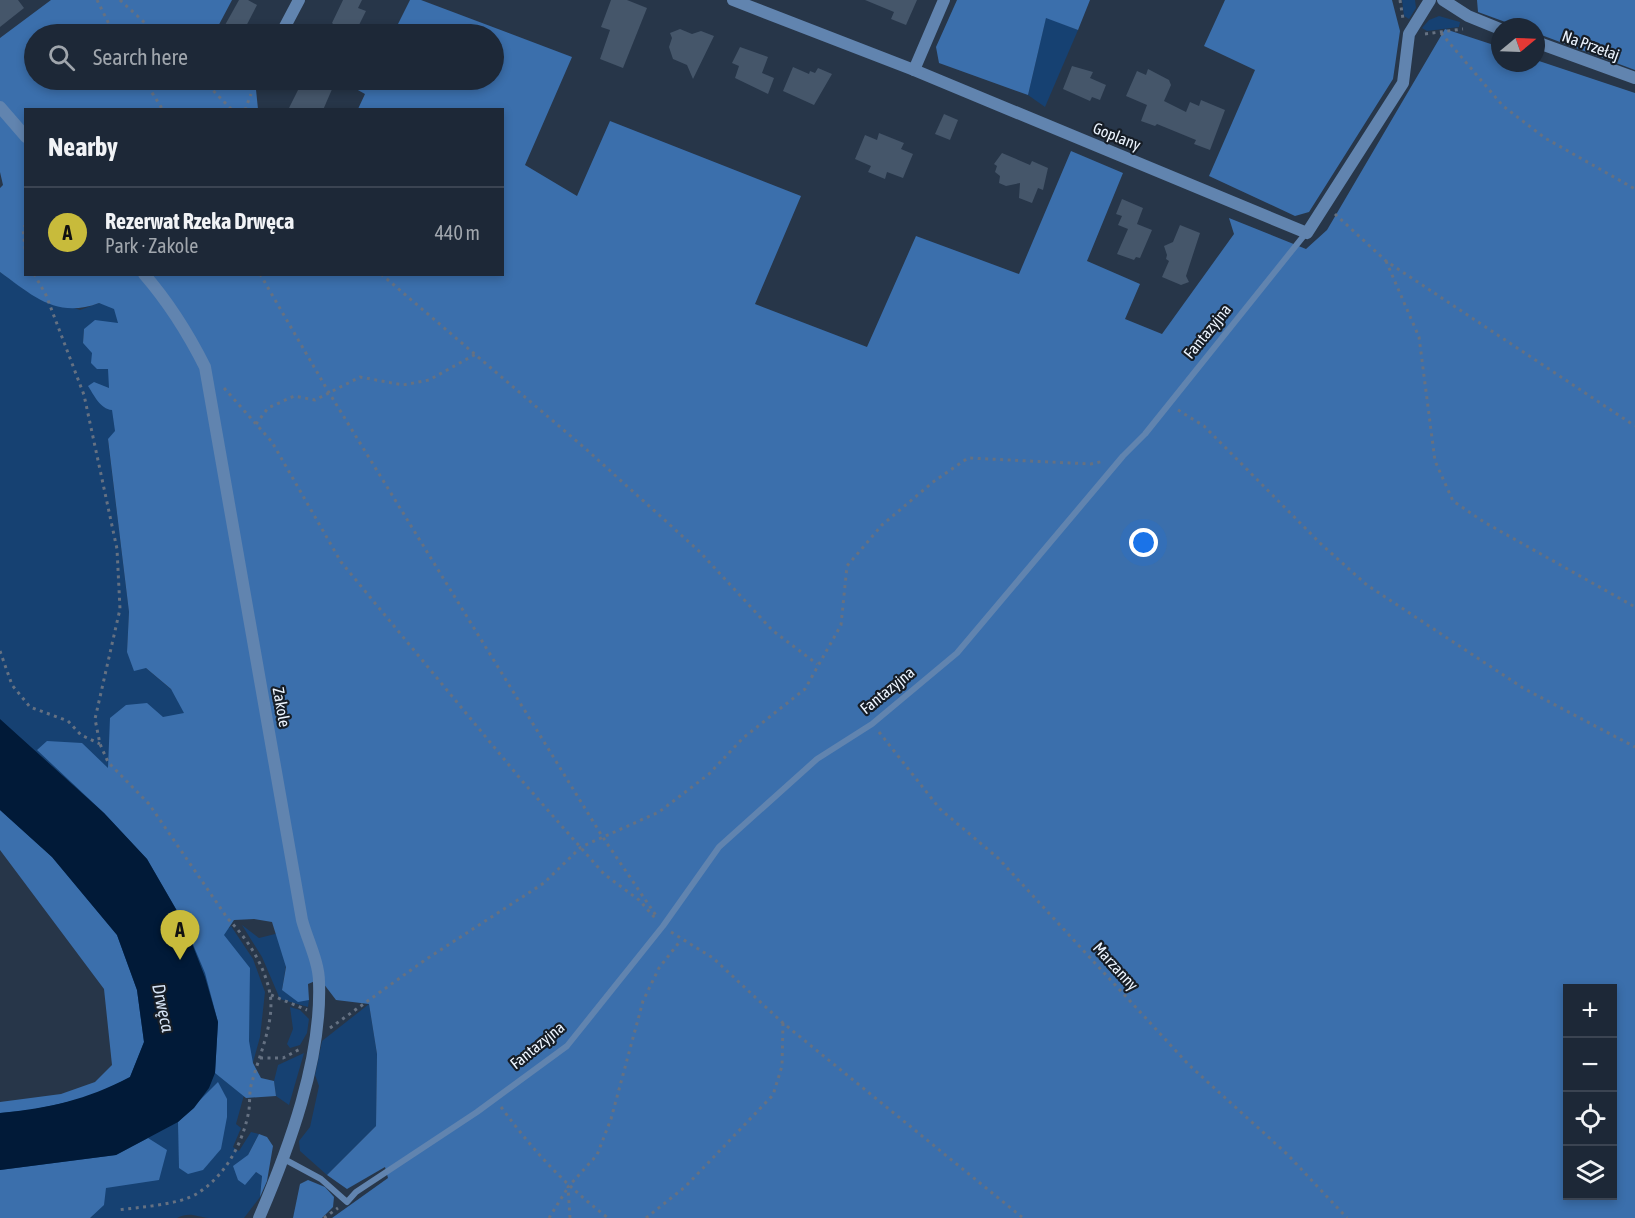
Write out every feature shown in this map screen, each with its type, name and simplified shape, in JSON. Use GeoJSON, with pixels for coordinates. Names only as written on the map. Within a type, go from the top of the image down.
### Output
{"type":"FeatureCollection","features":[{"type":"Feature","properties":{"kind":"street"},"geometry":{"type":"LineString","coordinates":[[286,24],[299,0]]}},
{"type":"Feature","properties":{"kind":"street","name":"Goplany"},"geometry":{"type":"LineString","coordinates":[[733,0],[914,70],[1307,233]]}},
{"type":"Feature","properties":{"kind":"street"},"geometry":{"type":"LineString","coordinates":[[914,70],[944,0]]}},
{"type":"Feature","properties":{"kind":"street","name":"Fantazyjna"},"geometry":{"type":"LineString","coordinates":[[1307,233],[1403,83],[1407,40],[1430,0]]}},
{"type":"Feature","properties":{"kind":"street"},"geometry":{"type":"LineString","coordinates":[[1443,0],[1468,16],[1491,25]]}},
{"type":"Feature","properties":{"kind":"street","name":"Na Przełaj"},"geometry":{"type":"LineString","coordinates":[[1545,45],[1635,78]]}},
{"type":"Feature","properties":{"kind":"street"},"geometry":{"type":"LineString","coordinates":[[0,107],[24,135]]}},
{"type":"Feature","properties":{"kind":"street","name":"Zakole"},"geometry":{"type":"LineString","coordinates":[[146,276],[169,303],[186,328],[205,367],[302,920],[320,981],[312,1065],[284,1159]]}},
{"type":"Feature","properties":{"kind":"street"},"geometry":{"type":"LineString","coordinates":[[259,1218],[284,1159]]}},
{"type":"Feature","properties":{"kind":"lane","name":"Fantazyjna"},"geometry":{"type":"LineString","coordinates":[[347,1202],[356,1192],[567,1046],[663,926],[719,847],[817,759],[872,724],[957,654],[1123,456],[1145,434],[1307,233]]}},
{"type":"Feature","properties":{"kind":"lane"},"geometry":{"type":"LineString","coordinates":[[284,1159],[321,1179],[347,1202]]}},
{"type":"Feature","properties":{"kind":"path"},"geometry":{"type":"LineString","coordinates":[[97,0],[109,24]]}},
{"type":"Feature","properties":{"kind":"path"},"geometry":{"type":"LineString","coordinates":[[120,0],[146,24]]}},
{"type":"Feature","properties":{"kind":"path"},"geometry":{"type":"LineString","coordinates":[[1400,0],[1403,19],[1406,21]]}},
{"type":"Feature","properties":{"kind":"path"},"geometry":{"type":"LineString","coordinates":[[1421,32],[1441,33],[1463,29],[1465,23]]}},
{"type":"Feature","properties":{"kind":"path"},"geometry":{"type":"LineString","coordinates":[[1441,33],[1503,106],[1545,138],[1635,189]]}},
{"type":"Feature","properties":{"kind":"path"},"geometry":{"type":"LineString","coordinates":[[150,90],[162,108]]}},
{"type":"Feature","properties":{"kind":"path"},"geometry":{"type":"LineString","coordinates":[[213,90],[230,108]]}},
{"type":"Feature","properties":{"kind":"path"},"geometry":{"type":"LineString","coordinates":[[1325,205],[1386,261],[1635,426]]}},
{"type":"Feature","properties":{"kind":"path"},"geometry":{"type":"LineString","coordinates":[[1386,261],[1419,336],[1435,461],[1453,501],[1484,522],[1635,608]]}},
{"type":"Feature","properties":{"kind":"path"},"geometry":{"type":"LineString","coordinates":[[35,276],[46,295],[84,395],[117,549],[120,609],[95,718],[100,744],[108,762],[149,804],[228,919],[240,931],[261,965],[271,995],[266,1040],[251,1084],[249,1110],[242,1137],[228,1163],[216,1179],[196,1195],[155,1205],[118,1210]]}},
{"type":"Feature","properties":{"kind":"path"},"geometry":{"type":"LineString","coordinates":[[261,276],[328,391],[602,836],[663,926]]}},
{"type":"Feature","properties":{"kind":"path"},"geometry":{"type":"LineString","coordinates":[[383,276],[476,354],[700,552],[772,630],[817,664]]}},
{"type":"Feature","properties":{"kind":"path"},"geometry":{"type":"LineString","coordinates":[[256,424],[268,408],[294,396],[315,400],[328,391],[360,377],[403,385],[429,380],[476,354]]}},
{"type":"Feature","properties":{"kind":"path"},"geometry":{"type":"LineString","coordinates":[[205,367],[272,442],[341,562],[523,782],[604,874],[639,900],[663,926],[681,940],[713,958],[783,1023],[1023,1218]]}},
{"type":"Feature","properties":{"kind":"path"},"geometry":{"type":"LineString","coordinates":[[1169,404],[1204,426],[1322,545],[1367,585],[1523,688],[1635,747]]}},
{"type":"Feature","properties":{"kind":"path"},"geometry":{"type":"LineString","coordinates":[[260,1058],[283,1058],[314,1041],[397,979],[544,883],[581,847],[659,812],[709,774],[743,738],[805,689],[841,625],[847,566],[882,525],[933,482],[968,458],[1091,464],[1123,456]]}},
{"type":"Feature","properties":{"kind":"path"},"geometry":{"type":"LineString","coordinates":[[0,651],[12,686],[30,707],[68,721],[81,735],[100,744]]}},
{"type":"Feature","properties":{"kind":"path","name":"Marzanny"},"geometry":{"type":"LineString","coordinates":[[872,724],[940,809],[998,858],[1189,1065],[1287,1154],[1347,1218]]}},
{"type":"Feature","properties":{"kind":"path"},"geometry":{"type":"LineString","coordinates":[[549,1218],[568,1187],[597,1155],[611,1119],[643,1001],[659,968],[681,940]]}},
{"type":"Feature","properties":{"kind":"path"},"geometry":{"type":"LineString","coordinates":[[271,995],[317,1014]]}},
{"type":"Feature","properties":{"kind":"path"},"geometry":{"type":"LineString","coordinates":[[646,1218],[685,1187],[773,1095],[782,1066],[783,1023]]}},
{"type":"Feature","properties":{"kind":"path"},"geometry":{"type":"LineString","coordinates":[[495,1098],[525,1140],[568,1187],[608,1218]]}},
{"type":"Feature","properties":{"kind":"path"},"geometry":{"type":"LineString","coordinates":[[568,1187],[570,1218]]}},
{"type":"Feature","properties":{"kind":"path"},"geometry":{"type":"LineString","coordinates":[[324,1218],[347,1202]]}},
{"type":"Feature","properties":{"kind":"shaded area"},"geometry":{"type":"Polygon","coordinates":[[[51,0],[232,0],[219,24],[24,24],[24,90],[256,90],[258,108],[24,108],[24,276],[504,276],[504,108],[358,108],[365,94],[358,90],[504,90],[504,31],[572,57],[525,165],[577,196],[610,121],[801,196],[755,304],[867,347],[916,236],[1019,274],[1071,151],[1123,173],[1087,261],[1140,284],[1125,319],[1162,334],[1234,234],[1229,218],[1306,249],[1327,230],[1445,29],[1491,44],[1491,72],[1545,72],[1545,63],[1635,93],[1635,1218],[332,1218],[388,1178],[385,1167],[347,1189],[327,1175],[376,1126],[377,1054],[369,1004],[336,1000],[320,979],[308,984],[309,1000],[298,1002],[282,990],[286,967],[272,922],[254,919],[234,920],[224,935],[250,968],[249,1041],[253,1063],[261,1078],[274,1081],[276,1096],[246,1098],[215,1073],[218,1022],[205,973],[184,923],[147,859],[104,813],[37,750],[47,741],[82,743],[108,768],[110,718],[126,705],[147,703],[163,717],[184,713],[171,689],[146,668],[134,671],[127,652],[129,612],[108,439],[115,431],[112,410],[101,404],[88,386],[94,382],[109,388],[108,369],[97,369],[91,363],[92,353],[83,343],[84,329],[95,320],[118,323],[114,309],[99,303],[84,307],[58,307],[35,297],[0,272],[0,188],[3,185],[0,172],[0,38],[51,0]]]}},
{"type":"Feature","properties":{"kind":"shaded area"},"geometry":{"type":"Polygon","coordinates":[[[410,0],[421,0],[485,24],[398,24],[410,0]]]}},
{"type":"Feature","properties":{"kind":"shaded area"},"geometry":{"type":"Polygon","coordinates":[[[957,0],[1090,0],[1078,30],[1046,18],[1028,95],[939,63],[936,47],[957,0]]]}},
{"type":"Feature","properties":{"kind":"shaded area"},"geometry":{"type":"Polygon","coordinates":[[[1225,0],[1392,0],[1400,31],[1393,79],[1309,212],[1295,216],[1209,176],[1255,70],[1204,46],[1225,0]]]}},
{"type":"Feature","properties":{"kind":"shaded area"},"geometry":{"type":"Polygon","coordinates":[[[1402,0],[1415,0],[1416,8],[1409,19],[1404,16],[1402,0]]]}},
{"type":"Feature","properties":{"kind":"shaded area"},"geometry":{"type":"Polygon","coordinates":[[[1477,0],[1635,0],[1635,70],[1545,36],[1545,18],[1494,18],[1478,12],[1477,0]]]}},
{"type":"Feature","properties":{"kind":"shaded area"},"geometry":{"type":"Polygon","coordinates":[[[1439,16],[1460,22],[1459,27],[1427,31],[1422,28],[1429,20],[1439,16]]]}},
{"type":"Feature","properties":{"kind":"shaded area"},"geometry":{"type":"Polygon","coordinates":[[[1046,17],[1078,30],[1045,107],[1028,95],[1046,17]]]}},
{"type":"Feature","properties":{"kind":"shaded area"},"geometry":{"type":"Polygon","coordinates":[[[0,272],[28,292],[80,310],[99,303],[130,312],[132,325],[84,329],[83,343],[115,369],[137,411],[108,440],[129,612],[127,652],[186,702],[198,718],[108,769],[82,744],[229,928],[231,926],[253,959],[265,992],[260,1037],[236,1124],[241,1128],[233,1147],[239,1151],[251,1132],[259,1134],[248,1155],[256,1172],[262,1176],[260,1197],[244,1218],[209,1218],[190,1215],[177,1218],[90,1218],[93,1215],[0,1207],[0,1106],[103,1088],[141,1044],[0,810],[0,272]]]}},
{"type":"Feature","properties":{"kind":"shaded area"},"geometry":{"type":"Polygon","coordinates":[[[0,810],[52,857],[117,935],[137,990],[144,1042],[130,1077],[91,1097],[31,1110],[0,1113],[0,1102],[61,1094],[95,1082],[112,1065],[104,989],[0,850],[0,810]]]}},
{"type":"Feature","properties":{"kind":"shaded area"},"geometry":{"type":"Polygon","coordinates":[[[242,925],[259,938],[283,932],[289,946],[282,990],[309,1000],[308,1007],[280,999],[262,957],[242,925]]]}},
{"type":"Feature","properties":{"kind":"shaded area"},"geometry":{"type":"Polygon","coordinates":[[[369,1004],[377,1054],[376,1126],[327,1175],[300,1151],[299,1141],[310,1127],[319,1086],[315,1075],[322,1041],[369,1004]]]}},
{"type":"Feature","properties":{"kind":"shaded area"},"geometry":{"type":"Polygon","coordinates":[[[290,1007],[300,1010],[309,1019],[307,1033],[300,1045],[290,1048],[287,1044],[293,1029],[290,1007]]]}},
{"type":"Feature","properties":{"kind":"shaded area"},"geometry":{"type":"Polygon","coordinates":[[[304,1053],[289,1105],[276,1096],[274,1081],[278,1065],[304,1053]]]}},
{"type":"Feature","properties":{"kind":"shaded area"},"geometry":{"type":"Polygon","coordinates":[[[218,1082],[227,1099],[227,1117],[221,1149],[203,1170],[188,1174],[179,1168],[178,1122],[218,1082]]]}},
{"type":"Feature","properties":{"kind":"shaded area"},"geometry":{"type":"Polygon","coordinates":[[[259,1134],[267,1137],[273,1146],[267,1181],[260,1197],[262,1176],[256,1172],[245,1185],[238,1180],[233,1166],[248,1155],[259,1134]]]}},
{"type":"Feature","properties":{"kind":"shaded area"},"geometry":{"type":"Polygon","coordinates":[[[148,1138],[167,1150],[159,1180],[106,1188],[104,1205],[90,1218],[0,1218],[0,1170],[116,1155],[148,1138]]]}},
{"type":"Feature","properties":{"kind":"shaded area"},"geometry":{"type":"Polygon","coordinates":[[[308,1180],[325,1187],[334,1197],[333,1207],[322,1218],[293,1218],[300,1184],[308,1180]]]}},
{"type":"Feature","properties":{"kind":"water","name":"Drwęca"},"geometry":{"type":"Polygon","coordinates":[[[0,719],[104,813],[147,859],[184,923],[205,977],[218,1022],[215,1073],[209,1088],[194,1108],[178,1122],[116,1155],[0,1170],[0,1113],[67,1102],[98,1092],[130,1077],[144,1042],[137,990],[117,935],[52,857],[0,810],[0,719]]]}},
{"type":"Feature","properties":{"kind":"building"},"geometry":{"type":"Polygon","coordinates":[[[0,0],[18,0],[24,8],[0,27],[0,0]]]}},
{"type":"Feature","properties":{"kind":"building"},"geometry":{"type":"Polygon","coordinates":[[[239,0],[248,0],[257,5],[247,24],[226,24],[239,0]]]}},
{"type":"Feature","properties":{"kind":"building"},"geometry":{"type":"Polygon","coordinates":[[[343,0],[362,0],[358,8],[366,11],[360,24],[332,23],[343,0]]]}},
{"type":"Feature","properties":{"kind":"building"},"geometry":{"type":"Polygon","coordinates":[[[611,0],[627,0],[647,8],[623,68],[600,59],[610,30],[601,27],[611,0]]]}},
{"type":"Feature","properties":{"kind":"building"},"geometry":{"type":"Polygon","coordinates":[[[865,0],[917,0],[906,25],[891,19],[894,12],[865,0]]]}},
{"type":"Feature","properties":{"kind":"building"},"geometry":{"type":"Polygon","coordinates":[[[680,29],[692,34],[701,31],[714,36],[693,79],[687,65],[673,59],[669,47],[672,38],[670,33],[680,29]]]}},
{"type":"Feature","properties":{"kind":"building"},"geometry":{"type":"Polygon","coordinates":[[[740,47],[768,57],[762,73],[774,78],[768,94],[735,78],[739,66],[732,63],[740,47]]]}},
{"type":"Feature","properties":{"kind":"building"},"geometry":{"type":"Polygon","coordinates":[[[1072,66],[1093,72],[1090,78],[1106,85],[1100,100],[1092,97],[1090,101],[1063,89],[1072,66]]]}},
{"type":"Feature","properties":{"kind":"building"},"geometry":{"type":"Polygon","coordinates":[[[793,67],[809,74],[810,71],[815,73],[818,68],[832,74],[814,105],[783,91],[793,67]]]}},
{"type":"Feature","properties":{"kind":"building"},"geometry":{"type":"Polygon","coordinates":[[[1148,69],[1169,80],[1171,85],[1164,101],[1186,112],[1190,102],[1199,106],[1201,100],[1225,110],[1210,150],[1194,144],[1196,140],[1157,124],[1155,126],[1141,121],[1147,105],[1126,96],[1137,71],[1146,75],[1148,69]]]}},
{"type":"Feature","properties":{"kind":"building"},"geometry":{"type":"Polygon","coordinates":[[[298,90],[332,90],[324,108],[289,108],[298,90]]]}},
{"type":"Feature","properties":{"kind":"building"},"geometry":{"type":"Polygon","coordinates":[[[944,114],[958,120],[950,140],[935,134],[944,114]]]}},
{"type":"Feature","properties":{"kind":"building"},"geometry":{"type":"Polygon","coordinates":[[[879,133],[904,143],[901,149],[913,154],[903,178],[887,172],[885,179],[868,172],[871,166],[855,159],[865,135],[877,140],[879,133]]]}},
{"type":"Feature","properties":{"kind":"building"},"geometry":{"type":"Polygon","coordinates":[[[1002,153],[1030,165],[1032,161],[1048,168],[1043,190],[1038,188],[1032,203],[1019,198],[1020,183],[1006,186],[999,183],[1000,176],[995,172],[997,166],[994,164],[1002,153]]]}},
{"type":"Feature","properties":{"kind":"building"},"geometry":{"type":"Polygon","coordinates":[[[1122,199],[1143,208],[1137,224],[1152,230],[1140,258],[1136,257],[1134,260],[1117,254],[1128,229],[1118,225],[1122,216],[1116,214],[1122,199]]]}},
{"type":"Feature","properties":{"kind":"building"},"geometry":{"type":"Polygon","coordinates":[[[1180,225],[1200,233],[1186,276],[1189,282],[1181,285],[1162,277],[1169,261],[1166,259],[1164,246],[1173,242],[1180,225]]]}},
{"type":"Feature","properties":{"kind":"place","name":"Rezerwat Rzeka Drwęca"},"geometry":{"type":"Point","coordinates":[180,960]}}]}
